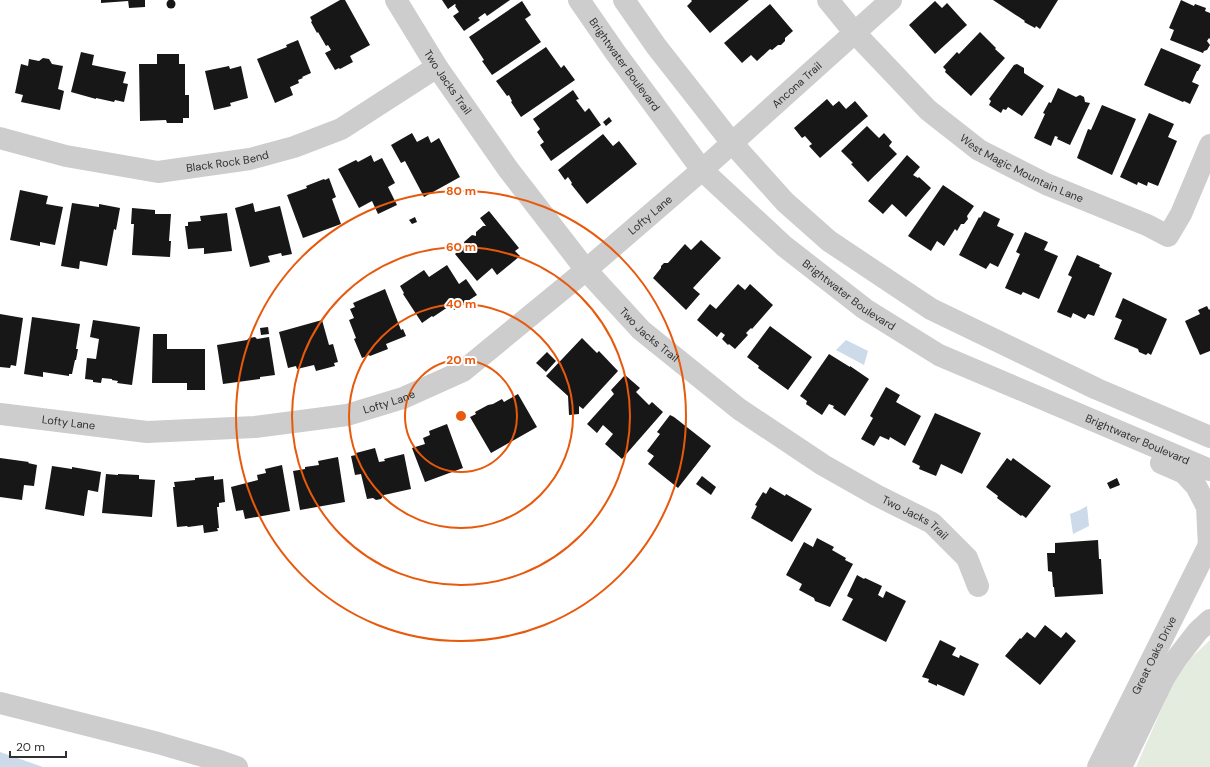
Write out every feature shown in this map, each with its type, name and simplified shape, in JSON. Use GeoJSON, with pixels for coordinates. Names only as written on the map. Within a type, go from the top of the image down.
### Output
{"type":"FeatureCollection","features":[{"type":"Feature","properties":{"kind":"street","name":"Two Jacks Trail"},"geometry":{"type":"LineString","coordinates":[[396,0],[437,66],[508,170],[586,270],[642,330],[738,410],[822,465],[876,495],[932,523],[968,558],[978,586]]}},
{"type":"Feature","properties":{"kind":"street","name":"Brightwater Boulevard"},"geometry":{"type":"LineString","coordinates":[[579,0],[615,52],[702,170],[784,246],[865,309],[939,355],[1210,470]]}},
{"type":"Feature","properties":{"kind":"street"},"geometry":{"type":"LineString","coordinates":[[624,0],[656,46],[732,143],[785,202],[829,241],[931,309],[1097,389],[1210,437]]}},
{"type":"Feature","properties":{"kind":"street","name":"West Magic Mountain Lane"},"geometry":{"type":"LineString","coordinates":[[828,0],[854,32],[928,110],[979,150],[1046,184],[1168,236],[1181,214],[1210,145]]}},
{"type":"Feature","properties":{"kind":"street","name":"Ancona Trail"},"geometry":{"type":"LineString","coordinates":[[702,170],[891,0]]}},
{"type":"Feature","properties":{"kind":"street","name":"Black Rock Bend"},"geometry":{"type":"LineString","coordinates":[[0,138],[66,156],[158,172],[250,159],[294,147],[342,129],[437,66]]}},
{"type":"Feature","properties":{"kind":"street","name":"Lofty Lane"},"geometry":{"type":"LineString","coordinates":[[0,414],[147,432],[255,427],[347,415],[403,398],[463,371],[586,270],[702,170]]}},
{"type":"Feature","properties":{"kind":"street"},"geometry":{"type":"LineString","coordinates":[[1086,417],[1118,444],[1184,473],[1196,486],[1208,507],[1209,545]]}},
{"type":"Feature","properties":{"kind":"street","name":"Great Oaks Drive"},"geometry":{"type":"LineString","coordinates":[[1098,767],[1209,545]]}},
{"type":"Feature","properties":{"kind":"street","name":"Great Oaks Drive"},"geometry":{"type":"LineString","coordinates":[[1121,767],[1164,678],[1176,658],[1198,631],[1210,620]]}},
{"type":"Feature","properties":{"kind":"street"},"geometry":{"type":"LineString","coordinates":[[0,703],[158,743],[237,767]]}},
{"type":"Feature","properties":{"kind":"shaded area"},"geometry":{"type":"Polygon","coordinates":[[[1210,640],[1210,767],[1136,767],[1172,685],[1190,659],[1210,640]]]}},
{"type":"Feature","properties":{"kind":"water"},"geometry":{"type":"Polygon","coordinates":[[[846,340],[868,351],[864,365],[836,350],[846,340]]]}},
{"type":"Feature","properties":{"kind":"water"},"geometry":{"type":"Polygon","coordinates":[[[1087,506],[1089,526],[1073,534],[1070,514],[1087,506]]]}},
{"type":"Feature","properties":{"kind":"water"},"geometry":{"type":"Polygon","coordinates":[[[0,752],[43,767],[0,767],[0,752]]]}},
{"type":"Feature","properties":{"kind":"building"},"geometry":{"type":"Polygon","coordinates":[[[171,-1],[176,4],[171,9],[166,4],[171,-1]]]}},
{"type":"Feature","properties":{"kind":"building"},"geometry":{"type":"Polygon","coordinates":[[[101,0],[128,0],[128,1],[101,3],[101,0]]]}},
{"type":"Feature","properties":{"kind":"building"},"geometry":{"type":"Polygon","coordinates":[[[128,0],[145,0],[145,7],[129,8],[128,0]]]}},
{"type":"Feature","properties":{"kind":"building"},"geometry":{"type":"Polygon","coordinates":[[[340,0],[345,0],[370,45],[350,56],[353,62],[335,70],[325,53],[331,50],[328,45],[326,46],[318,32],[317,33],[310,17],[340,0]]]}},
{"type":"Feature","properties":{"kind":"building"},"geometry":{"type":"Polygon","coordinates":[[[442,0],[510,0],[487,16],[485,13],[478,18],[480,20],[464,31],[453,16],[459,12],[455,6],[456,5],[455,4],[448,9],[442,0]]]}},
{"type":"Feature","properties":{"kind":"building"},"geometry":{"type":"Polygon","coordinates":[[[691,0],[749,0],[710,33],[687,6],[692,1],[691,0]]]}},
{"type":"Feature","properties":{"kind":"building"},"geometry":{"type":"Polygon","coordinates":[[[993,0],[1058,0],[1040,29],[1024,22],[1025,21],[993,0]]]}},
{"type":"Feature","properties":{"kind":"building"},"geometry":{"type":"Polygon","coordinates":[[[1181,0],[1194,6],[1195,4],[1206,8],[1205,11],[1210,13],[1210,39],[1209,38],[1207,41],[1210,45],[1203,53],[1170,40],[1174,30],[1169,28],[1181,0]]]}},
{"type":"Feature","properties":{"kind":"building"},"geometry":{"type":"Polygon","coordinates":[[[522,1],[531,15],[525,19],[541,42],[492,75],[482,61],[484,60],[469,37],[522,1]]]}},
{"type":"Feature","properties":{"kind":"building"},"geometry":{"type":"Polygon","coordinates":[[[935,1],[942,8],[947,3],[967,25],[935,54],[909,25],[935,1]]]}},
{"type":"Feature","properties":{"kind":"building"},"geometry":{"type":"Polygon","coordinates":[[[770,4],[793,31],[785,38],[785,41],[781,45],[778,45],[772,50],[770,49],[757,61],[751,55],[742,63],[724,43],[770,4]]]}},
{"type":"Feature","properties":{"kind":"building"},"geometry":{"type":"Polygon","coordinates":[[[980,32],[1005,58],[971,96],[945,72],[946,70],[943,67],[957,52],[959,54],[980,32]]]}},
{"type":"Feature","properties":{"kind":"building"},"geometry":{"type":"Polygon","coordinates":[[[298,40],[311,73],[298,80],[299,83],[290,87],[293,95],[275,103],[257,59],[287,47],[286,45],[298,40]]]}},
{"type":"Feature","properties":{"kind":"building"},"geometry":{"type":"Polygon","coordinates":[[[546,47],[561,68],[564,65],[575,80],[521,117],[511,102],[512,101],[509,95],[507,96],[496,81],[546,47]]]}},
{"type":"Feature","properties":{"kind":"building"},"geometry":{"type":"Polygon","coordinates":[[[1161,48],[1201,65],[1192,82],[1199,85],[1190,104],[1144,85],[1161,48]]]}},
{"type":"Feature","properties":{"kind":"building"},"geometry":{"type":"Polygon","coordinates":[[[81,52],[94,55],[92,65],[126,72],[123,83],[128,84],[124,102],[96,99],[71,92],[81,52]]]}},
{"type":"Feature","properties":{"kind":"building"},"geometry":{"type":"Polygon","coordinates":[[[157,54],[179,54],[179,64],[185,64],[185,95],[189,95],[189,118],[183,118],[183,123],[167,123],[166,120],[140,121],[139,64],[157,64],[157,54]]]}},
{"type":"Feature","properties":{"kind":"building"},"geometry":{"type":"Polygon","coordinates":[[[43,58],[49,59],[52,64],[63,66],[58,89],[64,91],[60,110],[21,102],[23,95],[15,93],[21,64],[28,66],[29,59],[39,61],[43,58]]]}},
{"type":"Feature","properties":{"kind":"building"},"geometry":{"type":"Polygon","coordinates":[[[1017,64],[1024,68],[1024,73],[1044,86],[1022,116],[1008,107],[1006,110],[1003,109],[1001,113],[989,105],[991,101],[989,99],[1014,65],[1017,64]]]}},
{"type":"Feature","properties":{"kind":"building"},"geometry":{"type":"Polygon","coordinates":[[[229,66],[230,69],[241,66],[248,98],[230,103],[231,106],[214,110],[205,71],[229,66]]]}},
{"type":"Feature","properties":{"kind":"building"},"geometry":{"type":"Polygon","coordinates":[[[1058,88],[1076,97],[1080,95],[1084,97],[1085,102],[1090,103],[1070,145],[1057,139],[1058,137],[1055,136],[1051,146],[1034,138],[1045,114],[1043,113],[1049,102],[1051,103],[1058,88]]]}},
{"type":"Feature","properties":{"kind":"building"},"geometry":{"type":"Polygon","coordinates":[[[573,90],[579,99],[576,100],[585,112],[589,108],[601,125],[551,161],[540,145],[544,142],[537,132],[540,129],[533,119],[573,90]]]}},
{"type":"Feature","properties":{"kind":"building"},"geometry":{"type":"Polygon","coordinates":[[[827,99],[833,106],[839,101],[846,109],[855,101],[868,116],[820,158],[809,146],[812,144],[805,136],[802,138],[794,128],[827,99]]]}},
{"type":"Feature","properties":{"kind":"building"},"geometry":{"type":"Polygon","coordinates":[[[1102,105],[1136,119],[1112,175],[1077,158],[1088,129],[1091,130],[1102,105]]]}},
{"type":"Feature","properties":{"kind":"building"},"geometry":{"type":"Polygon","coordinates":[[[1149,113],[1174,124],[1168,137],[1177,141],[1158,186],[1148,182],[1147,186],[1138,182],[1137,185],[1120,177],[1149,113]]]}},
{"type":"Feature","properties":{"kind":"building"},"geometry":{"type":"Polygon","coordinates":[[[609,117],[612,121],[606,126],[603,122],[609,117]]]}},
{"type":"Feature","properties":{"kind":"building"},"geometry":{"type":"Polygon","coordinates":[[[867,126],[879,138],[884,133],[892,142],[889,146],[897,154],[868,182],[841,151],[867,126]]]}},
{"type":"Feature","properties":{"kind":"building"},"geometry":{"type":"Polygon","coordinates":[[[412,133],[417,142],[428,136],[431,143],[439,138],[460,177],[424,197],[405,161],[401,163],[391,145],[412,133]]]}},
{"type":"Feature","properties":{"kind":"building"},"geometry":{"type":"Polygon","coordinates":[[[603,134],[613,146],[619,141],[637,164],[587,204],[571,184],[572,183],[568,177],[565,180],[558,170],[603,134]]]}},
{"type":"Feature","properties":{"kind":"building"},"geometry":{"type":"Polygon","coordinates":[[[371,155],[374,162],[382,158],[395,183],[388,187],[397,205],[378,214],[372,201],[359,208],[338,169],[356,160],[358,162],[371,155]]]}},
{"type":"Feature","properties":{"kind":"building"},"geometry":{"type":"Polygon","coordinates":[[[907,155],[920,167],[913,175],[918,178],[919,177],[931,188],[906,217],[892,204],[883,214],[868,201],[907,155]]]}},
{"type":"Feature","properties":{"kind":"building"},"geometry":{"type":"Polygon","coordinates":[[[329,178],[336,197],[332,199],[341,224],[303,238],[287,195],[307,188],[306,186],[329,178]]]}},
{"type":"Feature","properties":{"kind":"building"},"geometry":{"type":"Polygon","coordinates":[[[943,185],[974,206],[967,216],[968,219],[964,224],[961,224],[957,231],[955,229],[944,246],[937,241],[931,251],[908,236],[943,185]]]}},
{"type":"Feature","properties":{"kind":"building"},"geometry":{"type":"Polygon","coordinates":[[[20,190],[48,196],[46,204],[63,207],[55,245],[40,242],[40,246],[10,240],[20,190]]]}},
{"type":"Feature","properties":{"kind":"building"},"geometry":{"type":"Polygon","coordinates":[[[72,203],[99,207],[99,204],[120,208],[116,230],[114,229],[107,266],[80,261],[79,269],[61,266],[72,203]]]}},
{"type":"Feature","properties":{"kind":"building"},"geometry":{"type":"Polygon","coordinates":[[[253,203],[255,212],[280,206],[292,254],[282,256],[281,253],[268,256],[270,262],[250,267],[235,208],[253,203]]]}},
{"type":"Feature","properties":{"kind":"building"},"geometry":{"type":"Polygon","coordinates":[[[132,208],[155,210],[155,214],[171,214],[169,241],[171,241],[170,257],[132,255],[134,224],[131,224],[132,208]]]}},
{"type":"Feature","properties":{"kind":"building"},"geometry":{"type":"Polygon","coordinates":[[[489,211],[519,248],[515,251],[520,256],[497,275],[492,268],[477,281],[455,254],[465,246],[464,242],[472,235],[476,236],[476,232],[483,226],[486,226],[480,218],[489,211]]]}},
{"type":"Feature","properties":{"kind":"building"},"geometry":{"type":"Polygon","coordinates":[[[984,211],[1000,219],[997,226],[1014,234],[998,267],[990,263],[986,269],[959,255],[979,217],[980,218],[984,211]]]}},
{"type":"Feature","properties":{"kind":"building"},"geometry":{"type":"Polygon","coordinates":[[[227,213],[232,251],[204,254],[204,248],[188,249],[185,226],[188,226],[188,222],[201,221],[200,216],[227,213]]]}},
{"type":"Feature","properties":{"kind":"building"},"geometry":{"type":"Polygon","coordinates":[[[415,217],[417,222],[412,224],[409,220],[415,217]]]}},
{"type":"Feature","properties":{"kind":"building"},"geometry":{"type":"Polygon","coordinates":[[[1025,232],[1048,242],[1044,250],[1058,256],[1039,299],[1023,292],[1021,295],[1005,288],[1020,254],[1016,252],[1025,232]]]}},
{"type":"Feature","properties":{"kind":"building"},"geometry":{"type":"Polygon","coordinates":[[[701,240],[721,258],[693,288],[700,294],[686,310],[653,278],[661,266],[664,263],[668,263],[685,244],[691,250],[701,240]]]}},
{"type":"Feature","properties":{"kind":"building"},"geometry":{"type":"Polygon","coordinates":[[[1077,255],[1100,265],[1099,267],[1112,273],[1094,316],[1088,314],[1085,319],[1073,313],[1071,318],[1057,312],[1072,277],[1068,275],[1077,255]]]}},
{"type":"Feature","properties":{"kind":"building"},"geometry":{"type":"Polygon","coordinates":[[[447,265],[459,284],[466,279],[477,295],[454,310],[451,305],[422,323],[403,294],[404,293],[400,286],[424,270],[429,277],[447,265]]]}},
{"type":"Feature","properties":{"kind":"building"},"geometry":{"type":"Polygon","coordinates":[[[738,284],[745,290],[750,284],[773,305],[752,329],[751,328],[746,333],[748,335],[735,349],[722,339],[725,335],[721,332],[717,337],[697,320],[710,304],[716,309],[738,284]]]}},
{"type":"Feature","properties":{"kind":"building"},"geometry":{"type":"Polygon","coordinates":[[[385,289],[401,330],[403,329],[406,336],[386,344],[388,349],[362,358],[354,339],[356,338],[349,320],[354,318],[350,309],[355,307],[353,303],[385,289]]]}},
{"type":"Feature","properties":{"kind":"building"},"geometry":{"type":"Polygon","coordinates":[[[1123,298],[1167,319],[1151,355],[1148,353],[1146,355],[1139,352],[1138,349],[1114,339],[1122,320],[1115,317],[1123,298]]]}},
{"type":"Feature","properties":{"kind":"building"},"geometry":{"type":"Polygon","coordinates":[[[1207,306],[1209,310],[1210,309],[1210,351],[1200,355],[1185,321],[1200,314],[1198,310],[1207,306]]]}},
{"type":"Feature","properties":{"kind":"building"},"geometry":{"type":"Polygon","coordinates":[[[0,314],[23,318],[16,366],[11,365],[10,368],[0,367],[0,314]]]}},
{"type":"Feature","properties":{"kind":"building"},"geometry":{"type":"Polygon","coordinates":[[[32,317],[80,324],[76,349],[78,349],[76,360],[72,374],[69,374],[69,376],[43,372],[43,377],[24,374],[32,317]]]}},
{"type":"Feature","properties":{"kind":"building"},"geometry":{"type":"Polygon","coordinates":[[[93,320],[140,327],[132,385],[117,383],[118,381],[112,379],[102,378],[101,383],[85,379],[87,358],[96,359],[99,339],[90,337],[93,320]]]}},
{"type":"Feature","properties":{"kind":"building"},"geometry":{"type":"Polygon","coordinates":[[[322,320],[329,345],[333,344],[338,362],[334,363],[335,366],[316,371],[314,365],[297,369],[296,366],[288,368],[279,332],[322,320]]]}},
{"type":"Feature","properties":{"kind":"building"},"geometry":{"type":"Polygon","coordinates":[[[770,326],[812,357],[788,390],[758,368],[759,366],[747,357],[770,326]]]}},
{"type":"Feature","properties":{"kind":"building"},"geometry":{"type":"Polygon","coordinates":[[[268,327],[269,334],[261,335],[260,328],[268,327]]]}},
{"type":"Feature","properties":{"kind":"building"},"geometry":{"type":"Polygon","coordinates":[[[153,334],[167,334],[167,349],[205,349],[205,390],[187,390],[187,383],[152,383],[153,334]]]}},
{"type":"Feature","properties":{"kind":"building"},"geometry":{"type":"Polygon","coordinates":[[[255,337],[257,339],[269,337],[275,375],[260,377],[260,379],[223,384],[217,345],[247,340],[255,337]]]}},
{"type":"Feature","properties":{"kind":"building"},"geometry":{"type":"Polygon","coordinates":[[[582,338],[597,353],[599,351],[618,371],[583,409],[579,406],[579,414],[569,415],[568,396],[546,376],[582,338]]]}},
{"type":"Feature","properties":{"kind":"building"},"geometry":{"type":"Polygon","coordinates":[[[547,352],[556,361],[546,372],[536,363],[547,352]]]}},
{"type":"Feature","properties":{"kind":"building"},"geometry":{"type":"Polygon","coordinates":[[[829,354],[869,379],[845,416],[833,408],[834,406],[829,404],[822,415],[806,404],[807,401],[800,396],[829,354]]]}},
{"type":"Feature","properties":{"kind":"building"},"geometry":{"type":"Polygon","coordinates":[[[625,375],[640,388],[636,392],[649,405],[652,402],[663,412],[622,459],[605,444],[613,434],[603,425],[597,433],[587,424],[614,394],[611,390],[625,375]]]}},
{"type":"Feature","properties":{"kind":"building"},"geometry":{"type":"Polygon","coordinates":[[[886,387],[900,395],[896,402],[921,416],[905,446],[890,437],[889,440],[880,436],[874,446],[861,439],[873,418],[870,416],[886,387]]]}},
{"type":"Feature","properties":{"kind":"building"},"geometry":{"type":"Polygon","coordinates":[[[518,394],[537,427],[491,453],[470,417],[476,414],[475,412],[488,405],[502,399],[504,402],[518,394]]]}},
{"type":"Feature","properties":{"kind":"building"},"geometry":{"type":"Polygon","coordinates":[[[935,413],[981,433],[962,474],[941,464],[936,476],[919,469],[920,466],[912,462],[935,413]]]}},
{"type":"Feature","properties":{"kind":"building"},"geometry":{"type":"Polygon","coordinates":[[[670,415],[711,446],[678,488],[648,464],[654,456],[647,451],[660,434],[657,432],[670,415]]]}},
{"type":"Feature","properties":{"kind":"building"},"geometry":{"type":"Polygon","coordinates":[[[447,424],[463,468],[425,482],[412,448],[425,444],[423,438],[430,435],[429,431],[447,424]]]}},
{"type":"Feature","properties":{"kind":"building"},"geometry":{"type":"Polygon","coordinates":[[[375,448],[379,462],[385,461],[384,459],[404,454],[411,489],[384,495],[381,499],[367,499],[361,474],[355,475],[351,456],[356,455],[356,453],[375,448]]]}},
{"type":"Feature","properties":{"kind":"building"},"geometry":{"type":"Polygon","coordinates":[[[338,457],[345,502],[300,510],[293,471],[319,465],[318,461],[338,457]]]}},
{"type":"Feature","properties":{"kind":"building"},"geometry":{"type":"Polygon","coordinates":[[[0,458],[29,462],[28,463],[37,465],[34,486],[24,485],[22,500],[0,497],[0,458]]]}},
{"type":"Feature","properties":{"kind":"building"},"geometry":{"type":"Polygon","coordinates":[[[1007,458],[1011,461],[1013,458],[1051,486],[1026,518],[997,498],[998,496],[986,487],[1007,458]]]}},
{"type":"Feature","properties":{"kind":"building"},"geometry":{"type":"Polygon","coordinates":[[[282,465],[290,511],[245,519],[243,510],[236,511],[231,487],[258,480],[257,475],[266,473],[265,469],[282,465]]]}},
{"type":"Feature","properties":{"kind":"building"},"geometry":{"type":"Polygon","coordinates":[[[52,466],[72,469],[72,467],[101,472],[98,492],[88,490],[84,516],[45,509],[52,466]]]}},
{"type":"Feature","properties":{"kind":"building"},"geometry":{"type":"Polygon","coordinates":[[[106,474],[139,475],[139,479],[155,480],[152,517],[102,513],[106,474]]]}},
{"type":"Feature","properties":{"kind":"building"},"geometry":{"type":"Polygon","coordinates":[[[214,476],[214,480],[223,479],[225,502],[219,503],[219,507],[217,507],[218,531],[204,533],[203,525],[177,527],[173,487],[175,487],[174,482],[214,476]]]}},
{"type":"Feature","properties":{"kind":"building"},"geometry":{"type":"Polygon","coordinates":[[[702,476],[716,487],[711,495],[696,484],[702,476]]]}},
{"type":"Feature","properties":{"kind":"building"},"geometry":{"type":"Polygon","coordinates":[[[1117,478],[1120,485],[1110,489],[1107,483],[1117,478]]]}},
{"type":"Feature","properties":{"kind":"building"},"geometry":{"type":"Polygon","coordinates":[[[770,487],[785,496],[786,494],[812,509],[792,542],[751,518],[757,506],[755,505],[763,492],[766,494],[770,487]]]}},
{"type":"Feature","properties":{"kind":"building"},"geometry":{"type":"Polygon","coordinates":[[[817,538],[834,547],[832,550],[853,564],[830,607],[815,601],[814,598],[799,590],[802,584],[786,575],[804,542],[813,547],[817,538]]]}},
{"type":"Feature","properties":{"kind":"building"},"geometry":{"type":"Polygon","coordinates":[[[1098,540],[1099,559],[1101,559],[1103,594],[1055,597],[1052,572],[1048,571],[1047,553],[1055,553],[1055,543],[1098,540]]]}},
{"type":"Feature","properties":{"kind":"building"},"geometry":{"type":"Polygon","coordinates":[[[857,575],[882,586],[878,595],[883,598],[886,591],[906,601],[886,642],[842,620],[853,599],[847,596],[857,575]]]}},
{"type":"Feature","properties":{"kind":"building"},"geometry":{"type":"Polygon","coordinates":[[[1045,625],[1061,638],[1066,632],[1076,641],[1040,685],[1005,656],[1027,632],[1035,638],[1045,625]]]}},
{"type":"Feature","properties":{"kind":"building"},"geometry":{"type":"Polygon","coordinates":[[[940,640],[956,648],[952,655],[959,658],[960,655],[979,664],[964,696],[937,684],[937,686],[928,682],[929,679],[922,677],[940,640]]]}}]}
